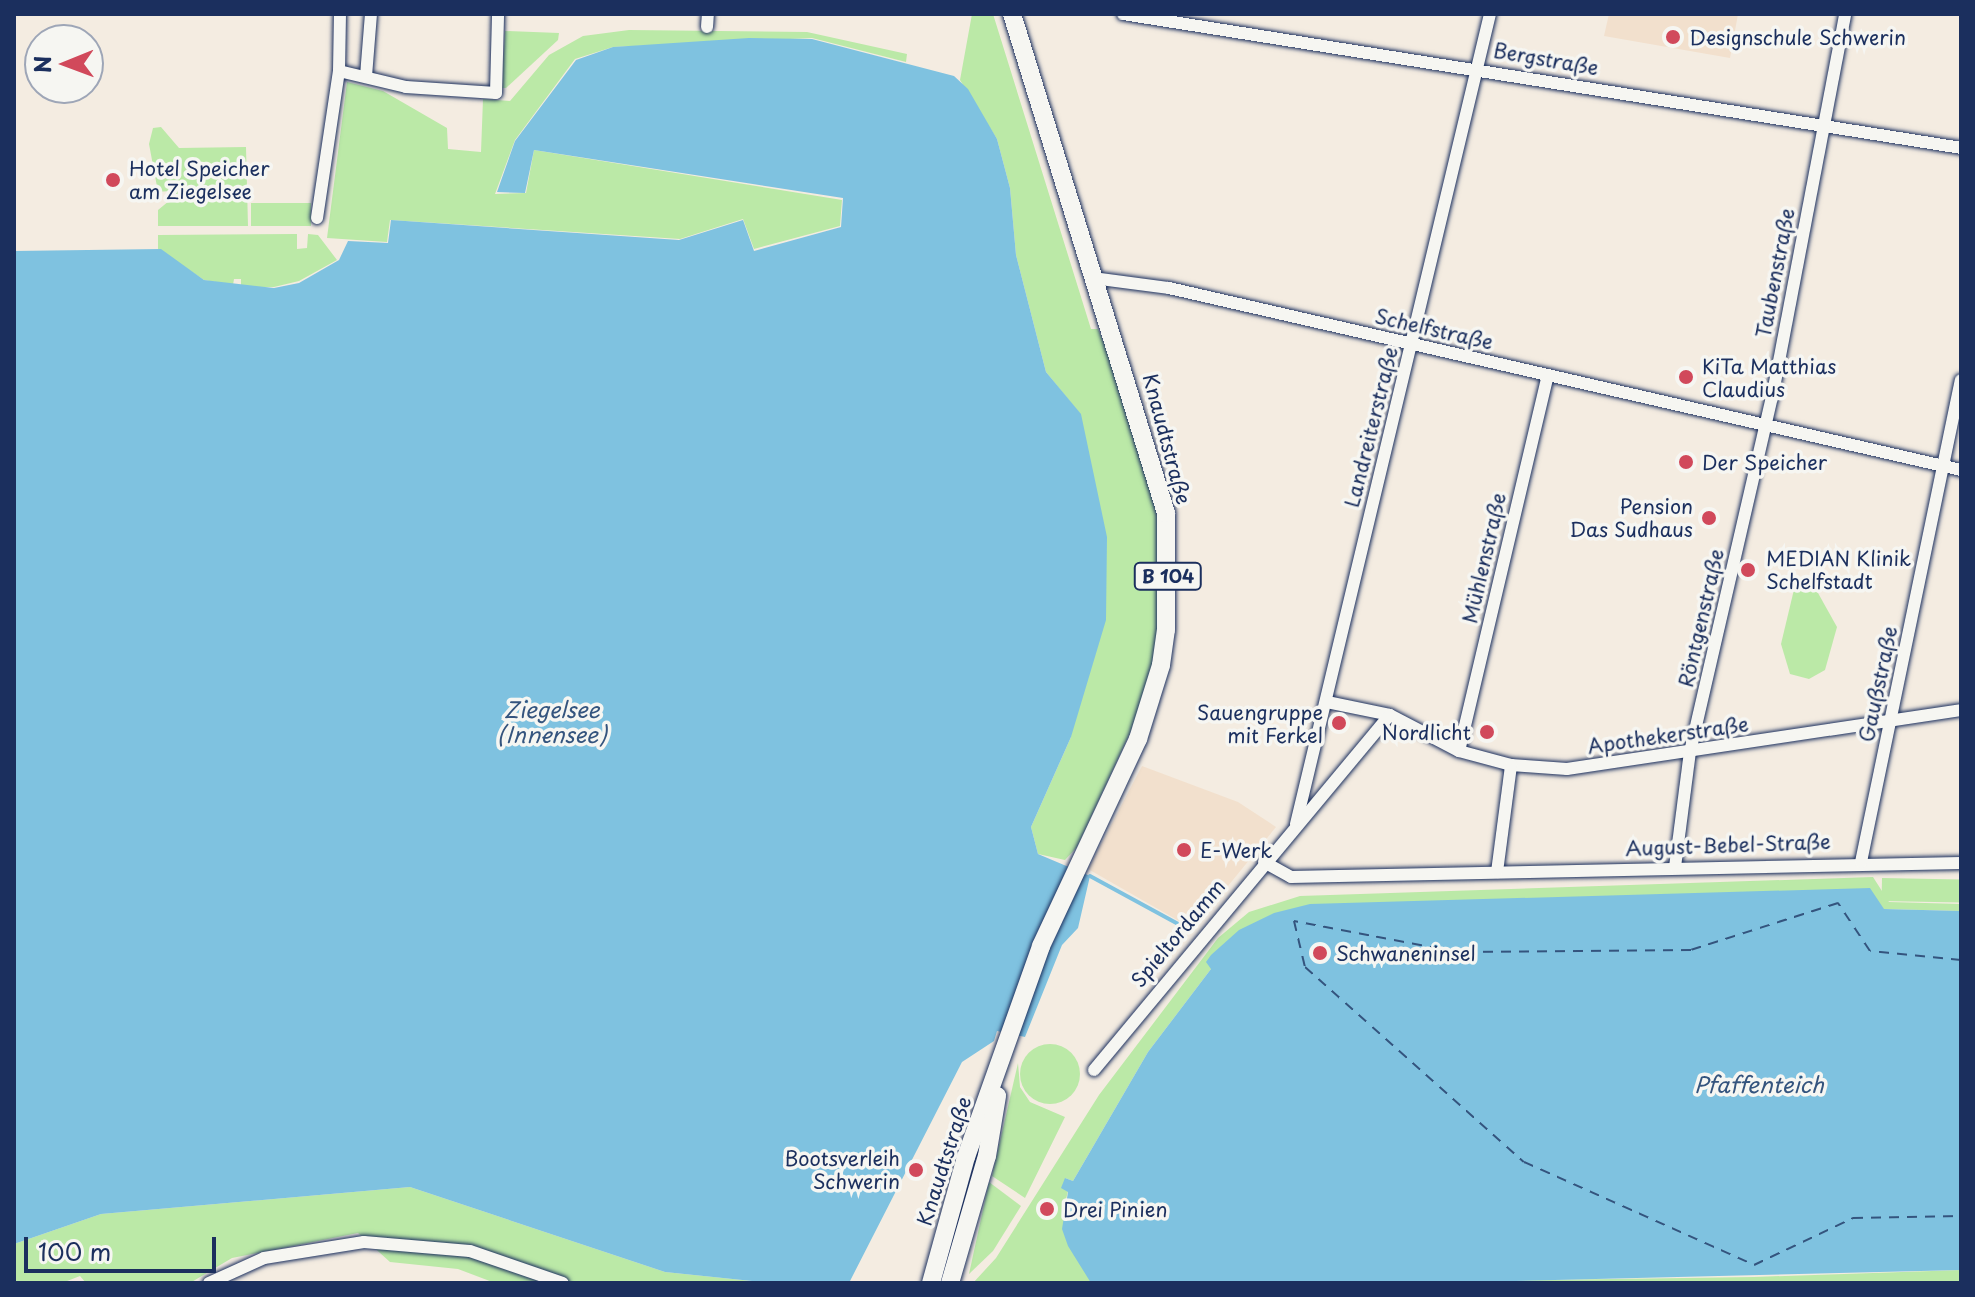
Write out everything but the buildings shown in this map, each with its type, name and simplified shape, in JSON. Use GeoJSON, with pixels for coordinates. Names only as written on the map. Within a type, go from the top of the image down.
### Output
{"type":"FeatureCollection","features":[{"type":"Feature","properties":{"kind":"main road","name":"Knaudtstraße"},"geometry":{"type":"LineString","coordinates":[[931,1283],[951,1202],[1041,946],[1151,702],[1166,630],[1169,567],[1166,513],[1012,14]]}},
{"type":"Feature","properties":{"kind":"main road","name":"Knaudtstraße"},"geometry":{"type":"LineString","coordinates":[[950,1283],[987,1156],[1004,1054]]}},
{"type":"Feature","properties":{"kind":"street"},"geometry":{"type":"LineString","coordinates":[[317,218],[339,71],[340,14]]}},
{"type":"Feature","properties":{"kind":"street"},"geometry":{"type":"LineString","coordinates":[[366,76],[371,14]]}},
{"type":"Feature","properties":{"kind":"street"},"geometry":{"type":"LineString","coordinates":[[339,71],[406,87],[496,93],[498,14]]}},
{"type":"Feature","properties":{"kind":"street","name":"Bergstraße"},"geometry":{"type":"LineString","coordinates":[[1123,14],[1479,68],[1961,148]]}},
{"type":"Feature","properties":{"kind":"street","name":"Landreiterstraße"},"geometry":{"type":"LineString","coordinates":[[1296,824],[1490,14]]}},
{"type":"Feature","properties":{"kind":"street","name":"Taubenstraße"},"geometry":{"type":"LineString","coordinates":[[1765,427],[1845,14]]}},
{"type":"Feature","properties":{"kind":"street","name":"Schelfstraße"},"geometry":{"type":"LineString","coordinates":[[1093,278],[1169,288],[1961,470]]}},
{"type":"Feature","properties":{"kind":"street","name":"Mühlenstraße"},"geometry":{"type":"LineString","coordinates":[[1459,751],[1548,375]]}},
{"type":"Feature","properties":{"kind":"street","name":"Gaußstraße"},"geometry":{"type":"LineString","coordinates":[[1861,862],[1961,380]]}},
{"type":"Feature","properties":{"kind":"street","name":"Röntgenstraße"},"geometry":{"type":"LineString","coordinates":[[1675,867],[1690,752],[1765,427]]}},
{"type":"Feature","properties":{"kind":"street","name":"Apothekerstraße"},"geometry":{"type":"LineString","coordinates":[[1327,702],[1390,715],[1459,751],[1511,765],[1567,769],[1961,710]]}},
{"type":"Feature","properties":{"kind":"street","name":"Spieltordamm"},"geometry":{"type":"LineString","coordinates":[[1094,1070],[1264,862],[1390,715]]}},
{"type":"Feature","properties":{"kind":"street"},"geometry":{"type":"LineString","coordinates":[[1497,872],[1511,765]]}},
{"type":"Feature","properties":{"kind":"street","name":"August-Bebel-Straße"},"geometry":{"type":"LineString","coordinates":[[1264,862],[1291,877],[1861,862],[1961,863]]}},
{"type":"Feature","properties":{"kind":"street"},"geometry":{"type":"LineString","coordinates":[[209,1283],[264,1258],[364,1242],[470,1251],[563,1283]]}},
{"type":"Feature","properties":{"kind":"shaded area","name":"Designschule Schwerin"},"geometry":{"type":"Polygon","coordinates":[[[1609,14],[1738,14],[1730,58],[1604,36],[1609,14]]]}},
{"type":"Feature","properties":{"kind":"shaded area"},"geometry":{"type":"Polygon","coordinates":[[[1142,766],[1238,802],[1276,827],[1193,929],[1088,869],[1142,766]]]}},
{"type":"Feature","properties":{"kind":"green space"},"geometry":{"type":"Polygon","coordinates":[[[972,14],[993,14],[1091,329],[1098,329],[1118,375],[1156,510],[1162,558],[1159,636],[1147,696],[1077,847],[1065,860],[1038,854],[1031,827],[1071,737],[1081,415],[1046,372],[1016,255],[1010,188],[997,139],[960,80],[972,14]]]}},
{"type":"Feature","properties":{"kind":"green space"},"geometry":{"type":"Polygon","coordinates":[[[629,30],[807,32],[907,54],[906,62],[812,38],[613,47],[575,59],[515,140],[495,194],[526,193],[534,150],[842,200],[840,226],[754,249],[743,219],[680,239],[390,220],[387,242],[327,238],[347,82],[383,91],[447,128],[448,149],[481,152],[483,99],[510,101],[549,55],[583,36],[629,30]]]}},
{"type":"Feature","properties":{"kind":"green space"},"geometry":{"type":"Polygon","coordinates":[[[505,31],[559,33],[558,40],[506,88],[502,88],[505,31]]]}},
{"type":"Feature","properties":{"kind":"green space"},"geometry":{"type":"Polygon","coordinates":[[[161,127],[179,148],[246,147],[248,226],[158,226],[158,210],[169,201],[169,191],[158,192],[149,144],[153,128],[161,127]]]}},
{"type":"Feature","properties":{"kind":"green space"},"geometry":{"type":"Polygon","coordinates":[[[251,203],[311,203],[311,226],[251,226],[251,203]]]}},
{"type":"Feature","properties":{"kind":"green space"},"geometry":{"type":"Polygon","coordinates":[[[297,234],[297,249],[307,248],[308,234],[318,235],[337,260],[299,281],[274,287],[241,287],[241,279],[234,279],[233,285],[204,280],[158,249],[158,235],[297,234]]]}},
{"type":"Feature","properties":{"kind":"green space"},"geometry":{"type":"Polygon","coordinates":[[[1797,577],[1818,593],[1837,627],[1825,670],[1809,679],[1790,674],[1781,644],[1797,577]]]}},
{"type":"Feature","properties":{"kind":"green space"},"geometry":{"type":"Polygon","coordinates":[[[1873,877],[1889,902],[1961,904],[1961,911],[1884,909],[1211,969],[1148,1052],[1073,1181],[1065,1178],[1068,1191],[1063,1212],[1091,1283],[973,1283],[996,1258],[1099,1095],[1218,938],[1249,912],[1300,896],[1873,877]]]}},
{"type":"Feature","properties":{"kind":"green space"},"geometry":{"type":"Polygon","coordinates":[[[1882,878],[1961,879],[1961,902],[1882,901],[1882,878]]]}},
{"type":"Feature","properties":{"kind":"green space"},"geometry":{"type":"Polygon","coordinates":[[[1050,1044],[1062,1046],[1071,1053],[1078,1062],[1078,1086],[1071,1095],[1062,1102],[1050,1104],[1038,1102],[1029,1095],[1022,1086],[1020,1074],[1022,1062],[1029,1053],[1038,1046],[1050,1044]]]}},
{"type":"Feature","properties":{"kind":"green space"},"geometry":{"type":"Polygon","coordinates":[[[1018,1063],[1020,1087],[1030,1102],[1065,1117],[1025,1198],[992,1176],[1018,1063]]]}},
{"type":"Feature","properties":{"kind":"green space"},"geometry":{"type":"Polygon","coordinates":[[[989,1182],[1021,1206],[993,1251],[969,1274],[989,1182]]]}},
{"type":"Feature","properties":{"kind":"green space"},"geometry":{"type":"Polygon","coordinates":[[[410,1187],[665,1272],[772,1283],[495,1283],[458,1269],[390,1262],[358,1233],[232,1258],[190,1283],[86,1283],[80,1276],[62,1283],[14,1283],[14,1244],[101,1214],[410,1187]]]}},
{"type":"Feature","properties":{"kind":"green space"},"geometry":{"type":"Polygon","coordinates":[[[1961,1270],[1961,1283],[1328,1283],[1754,1277],[1961,1270]]]}},
{"type":"Feature","properties":{"kind":"water","name":"Ziegelsee (Innensee)"},"geometry":{"type":"Polygon","coordinates":[[[749,38],[812,39],[954,76],[968,89],[997,139],[1010,188],[1016,255],[1046,372],[1081,414],[1107,537],[1106,620],[1071,737],[1031,827],[1038,854],[1090,876],[1078,928],[1062,945],[1025,1037],[997,1031],[994,1041],[962,1062],[850,1281],[772,1283],[665,1272],[410,1187],[101,1214],[14,1244],[14,251],[161,249],[204,280],[274,288],[299,283],[339,260],[348,241],[388,243],[391,220],[679,240],[743,220],[754,251],[841,227],[843,198],[534,150],[525,193],[497,192],[515,141],[576,60],[613,47],[749,38]]]}},
{"type":"Feature","properties":{"kind":"water","name":"Pfaffenteich"},"geometry":{"type":"Polygon","coordinates":[[[1870,888],[1884,909],[1961,911],[1961,1270],[1472,1282],[1091,1283],[1068,1246],[1062,1229],[1068,1192],[1061,1188],[1065,1178],[1073,1181],[1148,1052],[1211,969],[1206,962],[1211,955],[1239,930],[1274,913],[1310,904],[1870,888]]]}},
{"type":"Feature","properties":{"kind":"waterway"},"geometry":{"type":"LineString","coordinates":[[1090,876],[1189,930]]}},
{"type":"Feature","properties":{"kind":"ferry route"},"geometry":{"type":"LineString","coordinates":[[1961,960],[1870,951],[1838,903],[1691,950],[1457,952],[1294,921],[1305,967],[1524,1162],[1754,1265],[1853,1218],[1961,1216]]}},
{"type":"Feature","properties":{"kind":"place","name":"Designschule Schwerin"},"geometry":{"type":"Point","coordinates":[1673,37]}},
{"type":"Feature","properties":{"kind":"place","name":"Hotel Speicher am Ziegelsee"},"geometry":{"type":"Point","coordinates":[113,180]}},
{"type":"Feature","properties":{"kind":"place","name":"KiTa Matthias Claudius"},"geometry":{"type":"Point","coordinates":[1686,377]}},
{"type":"Feature","properties":{"kind":"place","name":"Der Speicher"},"geometry":{"type":"Point","coordinates":[1686,462]}},
{"type":"Feature","properties":{"kind":"place","name":"Pension Das Sudhaus"},"geometry":{"type":"Point","coordinates":[1709,518]}},
{"type":"Feature","properties":{"kind":"place","name":"MEDIAN Klinik Schelfstadt"},"geometry":{"type":"Point","coordinates":[1748,570]}},
{"type":"Feature","properties":{"kind":"place","name":"Sauengruppe mit Ferkel"},"geometry":{"type":"Point","coordinates":[1339,723]}},
{"type":"Feature","properties":{"kind":"place","name":"Nordlicht"},"geometry":{"type":"Point","coordinates":[1487,732]}},
{"type":"Feature","properties":{"kind":"place","name":"E-Werk"},"geometry":{"type":"Point","coordinates":[1184,850]}},
{"type":"Feature","properties":{"kind":"place","name":"Schwaneninsel"},"geometry":{"type":"Point","coordinates":[1320,953]}},
{"type":"Feature","properties":{"kind":"place","name":"Bootsverleih Schwerin"},"geometry":{"type":"Point","coordinates":[916,1170]}},
{"type":"Feature","properties":{"kind":"place","name":"Drei Pinien"},"geometry":{"type":"Point","coordinates":[1047,1209]}}]}
